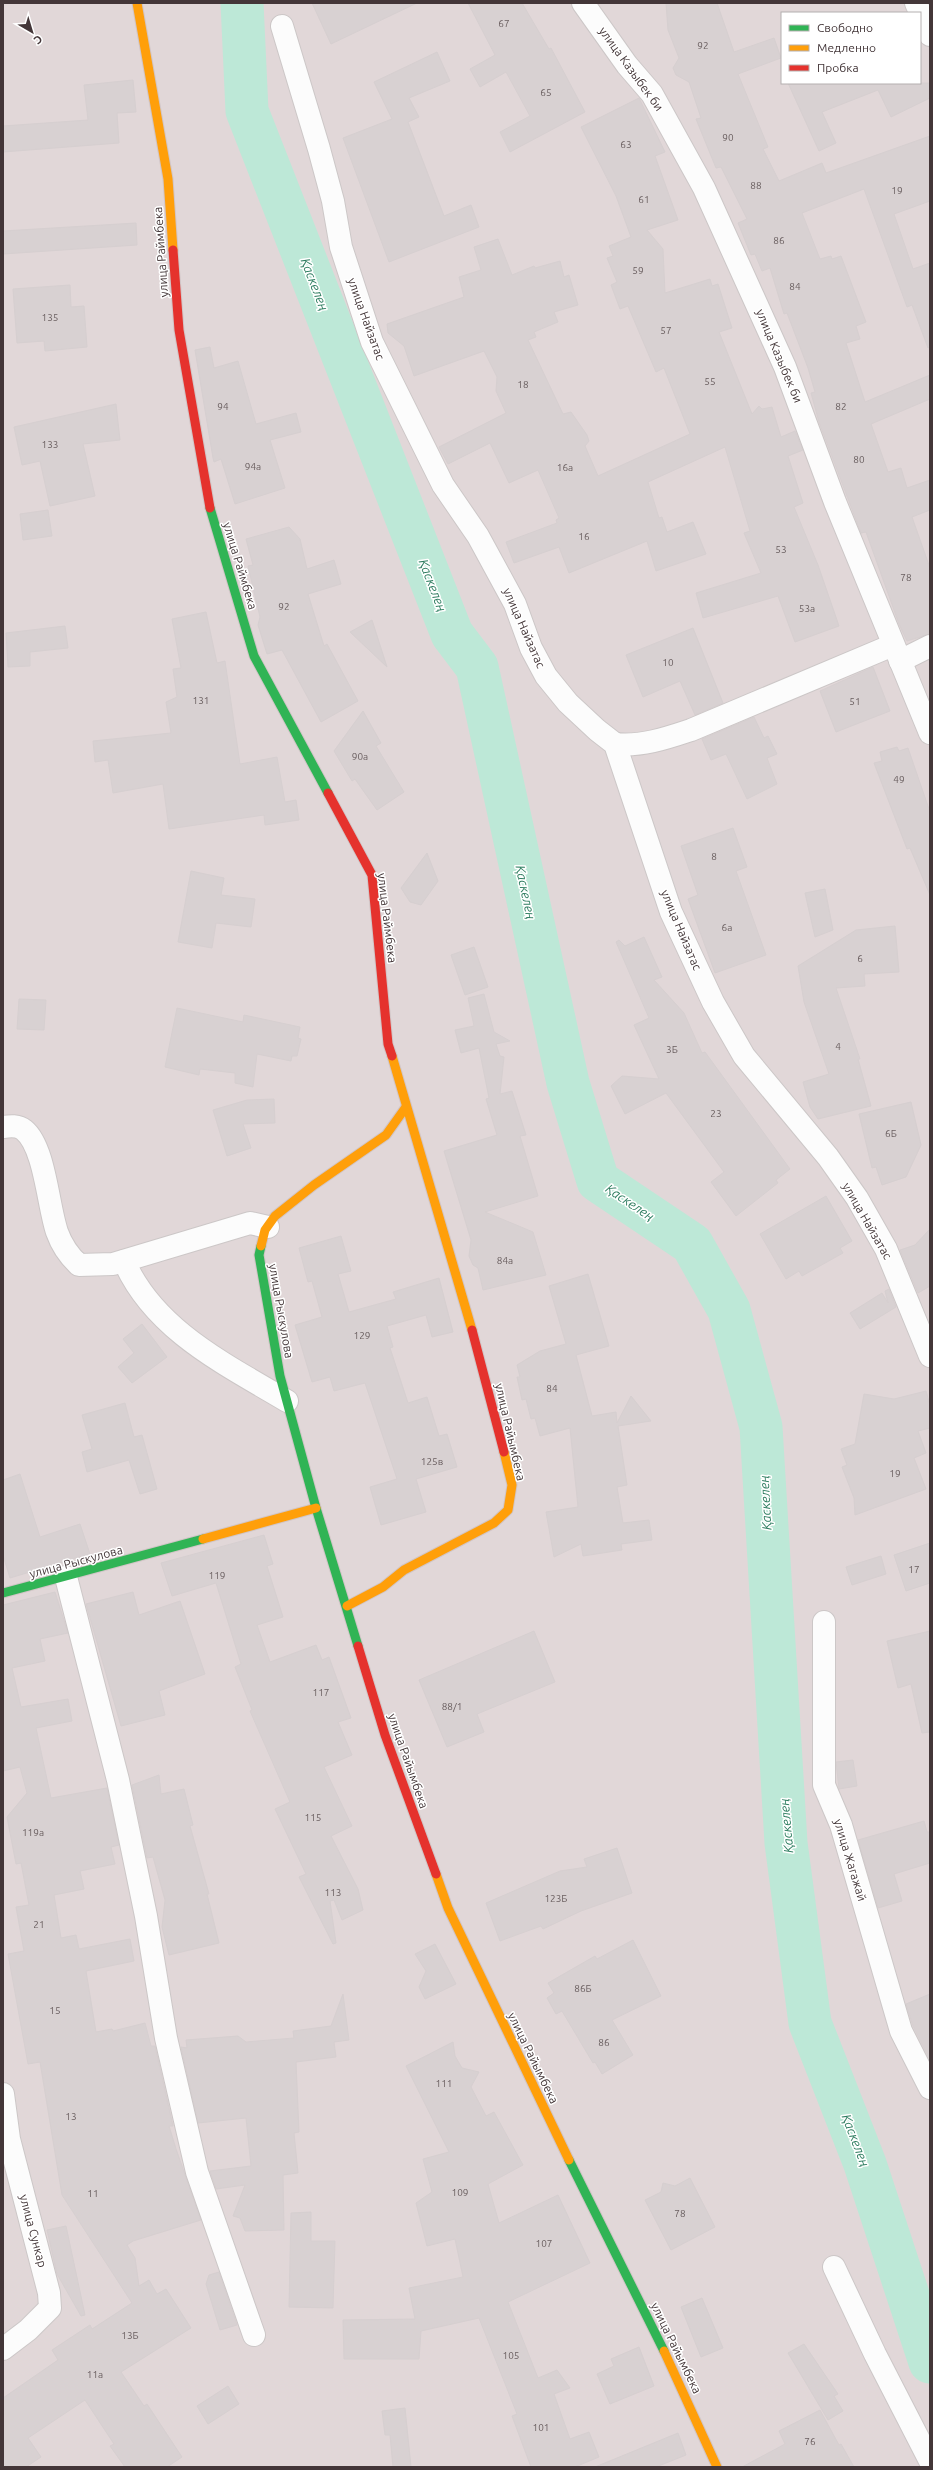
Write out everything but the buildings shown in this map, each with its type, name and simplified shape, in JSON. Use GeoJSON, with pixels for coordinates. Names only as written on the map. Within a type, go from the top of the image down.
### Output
{"type":"FeatureCollection","features":[{"type":"Feature","properties":{"kind":"street","name":"улица Раймбека"},"geometry":{"type":"LineString","coordinates":[[137,3],[168,179],[180,330],[206,494],[254,656],[372,875],[388,1044],[406,1107]]}},
{"type":"Feature","properties":{"kind":"street","name":"улица Казыбек би"},"geometry":{"type":"LineString","coordinates":[[583,3],[627,65],[652,94],[704,188],[785,367],[835,502],[930,733]]}},
{"type":"Feature","properties":{"kind":"street"},"geometry":{"type":"LineString","coordinates":[[921,14],[930,35]]}},
{"type":"Feature","properties":{"kind":"street","name":"улица Найзатас"},"geometry":{"type":"LineString","coordinates":[[282,26],[319,149],[333,202],[341,247],[375,349],[443,485],[478,536],[516,604],[531,648],[546,676],[568,703],[597,730],[615,744],[671,912],[714,1002],[744,1056],[828,1157],[857,1198],[886,1249],[930,1356]]}},
{"type":"Feature","properties":{"kind":"street"},"geometry":{"type":"LineString","coordinates":[[615,744],[628,746],[661,740],[896,653],[930,646]]}},
{"type":"Feature","properties":{"kind":"street","name":"улица Рыскулова"},"geometry":{"type":"LineString","coordinates":[[347,1606],[316,1508],[280,1376],[259,1255],[268,1227],[275,1216],[314,1185],[386,1135],[406,1107]]}},
{"type":"Feature","properties":{"kind":"street","name":"улица Райымбека"},"geometry":{"type":"LineString","coordinates":[[406,1107],[470,1322],[512,1485],[508,1510],[494,1523],[404,1570],[383,1588],[347,1606],[385,1735],[448,1908],[512,2044],[685,2393],[717,2467]]}},
{"type":"Feature","properties":{"kind":"street"},"geometry":{"type":"LineString","coordinates":[[3,1127],[12,1125],[24,1130],[38,1152],[57,1232],[66,1253],[79,1265],[114,1264],[250,1223],[268,1227]]}},
{"type":"Feature","properties":{"kind":"street"},"geometry":{"type":"LineString","coordinates":[[124,1261],[132,1280],[156,1310],[190,1342],[287,1401]]}},
{"type":"Feature","properties":{"kind":"street","name":"улица Рыскулова"},"geometry":{"type":"LineString","coordinates":[[3,1593],[316,1508]]}},
{"type":"Feature","properties":{"kind":"street"},"geometry":{"type":"LineString","coordinates":[[66,1577],[118,1780],[146,1916],[166,2038],[197,2172],[254,2335]]}},
{"type":"Feature","properties":{"kind":"street","name":"улица Жагажай"},"geometry":{"type":"LineString","coordinates":[[824,1622],[824,1785],[841,1825],[901,2032],[930,2088]]}},
{"type":"Feature","properties":{"kind":"street","name":"улица Сункар"},"geometry":{"type":"LineString","coordinates":[[3,2094],[9,2139],[49,2293],[50,2308],[28,2330],[3,2349]]}},
{"type":"Feature","properties":{"kind":"street"},"geometry":{"type":"LineString","coordinates":[[834,2267],[875,2354],[930,2461]]}},
{"type":"Feature","properties":{"kind":"shaded area","name":"Қаскелең"},"geometry":{"type":"Polygon","coordinates":[[[3,3],[930,3],[930,2467],[3,2467],[3,3]]]}},
{"type":"Feature","properties":{"kind":"waterway","name":"Қаскелең"},"geometry":{"type":"LineString","coordinates":[[242,3],[247,111],[452,634],[477,667],[568,1083],[598,1181],[692,1244],[729,1310],[761,1427],[786,1843],[810,2023],[865,2164],[930,2362]]}},
{"type":"Feature","properties":{"kind":"traffic: fast"},"geometry":{"type":"LineString","coordinates":[[210,508],[254,656],[328,793]]}},
{"type":"Feature","properties":{"kind":"traffic: fast"},"geometry":{"type":"LineString","coordinates":[[261,1246],[259,1255],[280,1376],[316,1508],[358,1646]]}},
{"type":"Feature","properties":{"kind":"traffic: fast"},"geometry":{"type":"LineString","coordinates":[[3,1593],[203,1539]]}},
{"type":"Feature","properties":{"kind":"traffic: fast"},"geometry":{"type":"LineString","coordinates":[[569,2160],[664,2351]]}},
{"type":"Feature","properties":{"kind":"traffic: slow"},"geometry":{"type":"LineString","coordinates":[[137,3],[168,179],[173,250]]}},
{"type":"Feature","properties":{"kind":"traffic: slow"},"geometry":{"type":"LineString","coordinates":[[392,1056],[472,1330]]}},
{"type":"Feature","properties":{"kind":"traffic: slow"},"geometry":{"type":"LineString","coordinates":[[261,1246],[265,1230],[275,1216],[314,1185],[386,1135],[406,1107]]}},
{"type":"Feature","properties":{"kind":"traffic: slow"},"geometry":{"type":"LineString","coordinates":[[347,1606],[383,1587],[404,1570],[494,1523],[508,1510],[512,1485],[504,1452]]}},
{"type":"Feature","properties":{"kind":"traffic: slow"},"geometry":{"type":"LineString","coordinates":[[203,1539],[316,1508]]}},
{"type":"Feature","properties":{"kind":"traffic: slow"},"geometry":{"type":"LineString","coordinates":[[436,1874],[448,1908],[569,2160]]}},
{"type":"Feature","properties":{"kind":"traffic: slow"},"geometry":{"type":"LineString","coordinates":[[664,2351],[717,2467]]}},
{"type":"Feature","properties":{"kind":"traffic: jam"},"geometry":{"type":"LineString","coordinates":[[173,250],[179,330],[210,508]]}},
{"type":"Feature","properties":{"kind":"traffic: jam"},"geometry":{"type":"LineString","coordinates":[[328,793],[372,875],[388,1044],[392,1056]]}},
{"type":"Feature","properties":{"kind":"traffic: jam"},"geometry":{"type":"LineString","coordinates":[[472,1330],[504,1452]]}},
{"type":"Feature","properties":{"kind":"traffic: jam"},"geometry":{"type":"LineString","coordinates":[[358,1646],[385,1735],[436,1874]]}}]}
